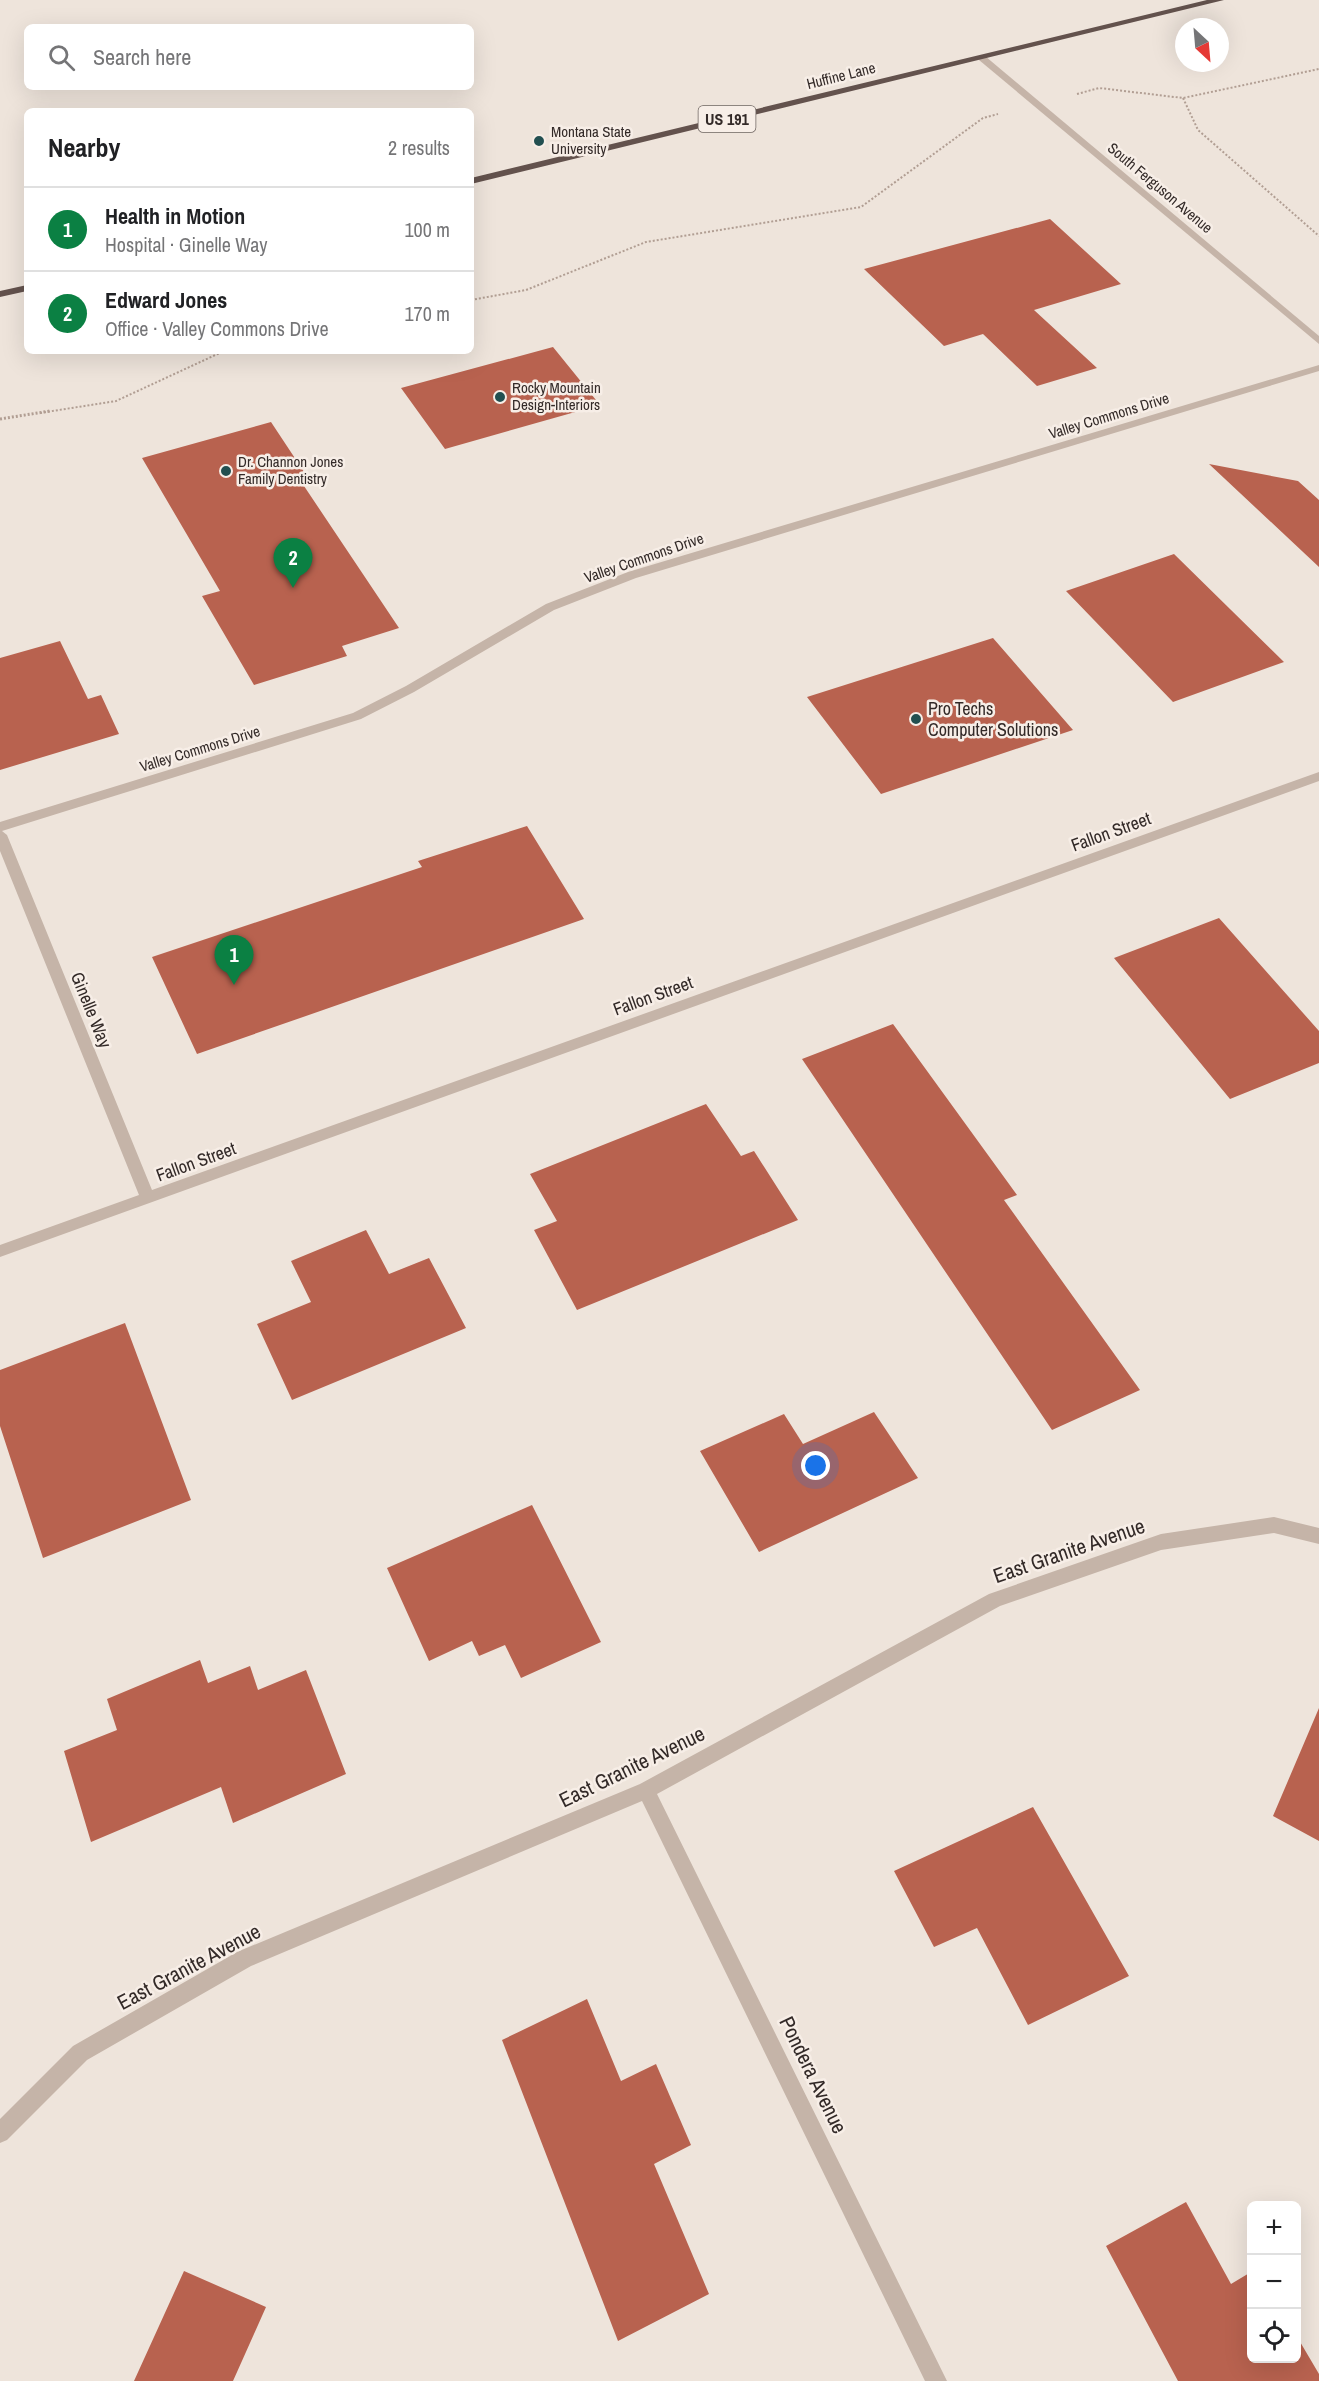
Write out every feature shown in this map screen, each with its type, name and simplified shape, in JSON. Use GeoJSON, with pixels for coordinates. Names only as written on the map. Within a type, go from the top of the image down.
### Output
{"type":"FeatureCollection","features":[{"type":"Feature","properties":{"kind":"highway","name":"Huffine Lane"},"geometry":{"type":"LineString","coordinates":[[474,180],[1219,0]]}},
{"type":"Feature","properties":{"kind":"highway"},"geometry":{"type":"LineString","coordinates":[[0,294],[24,289]]}},
{"type":"Feature","properties":{"kind":"street","name":"South Ferguson Avenue"},"geometry":{"type":"LineString","coordinates":[[982,58],[1319,341]]}},
{"type":"Feature","properties":{"kind":"street","name":"Valley Commons Drive"},"geometry":{"type":"LineString","coordinates":[[0,827],[357,716],[410,689],[550,607],[632,575],[1319,368]]}},
{"type":"Feature","properties":{"kind":"street","name":"Fallon Street"},"geometry":{"type":"LineString","coordinates":[[0,1251],[1319,776]]}},
{"type":"Feature","properties":{"kind":"street","name":"Ginelle Way"},"geometry":{"type":"LineString","coordinates":[[0,835],[148,1198]]}},
{"type":"Feature","properties":{"kind":"street","name":"East Granite Avenue"},"geometry":{"type":"LineString","coordinates":[[0,2133],[80,2053],[244,1959],[646,1790],[995,1600],[1161,1542],[1274,1525],[1319,1536]]}},
{"type":"Feature","properties":{"kind":"street","name":"Pondera Avenue"},"geometry":{"type":"LineString","coordinates":[[646,1790],[936,2381]]}},
{"type":"Feature","properties":{"kind":"path"},"geometry":{"type":"LineString","coordinates":[[474,299],[526,290],[646,242],[861,207],[983,118],[1100,88],[1183,98],[1319,69]]}},
{"type":"Feature","properties":{"kind":"path"},"geometry":{"type":"LineString","coordinates":[[1183,98],[1198,130],[1319,236]]}},
{"type":"Feature","properties":{"kind":"path"},"geometry":{"type":"LineString","coordinates":[[0,419],[116,401],[218,354]]}},
{"type":"Feature","properties":{"kind":"building"},"geometry":{"type":"Polygon","coordinates":[[[1050,219],[1121,284],[1034,310],[1097,368],[1037,386],[983,334],[944,346],[864,269],[1050,219]]]}},
{"type":"Feature","properties":{"kind":"building","name":"Rocky Mountain Design-Interiors"},"geometry":{"type":"Polygon","coordinates":[[[553,347],[600,405],[445,449],[401,388],[553,347]]]}},
{"type":"Feature","properties":{"kind":"building"},"geometry":{"type":"Polygon","coordinates":[[[271,422],[312,484],[304,486],[399,628],[342,646],[347,656],[254,685],[202,596],[220,591],[142,458],[271,422]]]}},
{"type":"Feature","properties":{"kind":"building"},"geometry":{"type":"Polygon","coordinates":[[[1209,464],[1298,481],[1319,500],[1319,567],[1209,464]]]}},
{"type":"Feature","properties":{"kind":"building"},"geometry":{"type":"Polygon","coordinates":[[[1174,554],[1284,662],[1173,702],[1066,591],[1174,554]]]}},
{"type":"Feature","properties":{"kind":"building"},"geometry":{"type":"Polygon","coordinates":[[[993,638],[1073,730],[881,794],[807,697],[993,638]]]}},
{"type":"Feature","properties":{"kind":"building"},"geometry":{"type":"Polygon","coordinates":[[[60,641],[88,699],[101,695],[119,734],[0,770],[0,658],[60,641]]]}},
{"type":"Feature","properties":{"kind":"building"},"geometry":{"type":"Polygon","coordinates":[[[527,826],[584,919],[197,1054],[152,957],[422,867],[418,861],[527,826]]]}},
{"type":"Feature","properties":{"kind":"building"},"geometry":{"type":"Polygon","coordinates":[[[1219,918],[1319,1031],[1319,1063],[1230,1099],[1114,958],[1219,918]]]}},
{"type":"Feature","properties":{"kind":"building"},"geometry":{"type":"Polygon","coordinates":[[[893,1024],[1017,1195],[1004,1200],[1140,1390],[1052,1430],[802,1059],[893,1024]]]}},
{"type":"Feature","properties":{"kind":"building"},"geometry":{"type":"Polygon","coordinates":[[[706,1104],[741,1156],[754,1151],[798,1220],[577,1310],[534,1230],[557,1221],[530,1174],[706,1104]]]}},
{"type":"Feature","properties":{"kind":"building"},"geometry":{"type":"Polygon","coordinates":[[[366,1230],[389,1274],[429,1258],[466,1328],[292,1400],[257,1324],[311,1302],[291,1261],[366,1230]]]}},
{"type":"Feature","properties":{"kind":"building"},"geometry":{"type":"Polygon","coordinates":[[[125,1323],[191,1500],[43,1558],[0,1426],[0,1370],[125,1323]]]}},
{"type":"Feature","properties":{"kind":"building"},"geometry":{"type":"Polygon","coordinates":[[[874,1412],[918,1478],[759,1552],[700,1451],[784,1414],[803,1444],[874,1412]]]}},
{"type":"Feature","properties":{"kind":"building"},"geometry":{"type":"Polygon","coordinates":[[[532,1505],[601,1642],[521,1678],[505,1645],[479,1656],[472,1641],[429,1661],[387,1568],[532,1505]]]}},
{"type":"Feature","properties":{"kind":"building"},"geometry":{"type":"Polygon","coordinates":[[[200,1660],[208,1683],[250,1666],[258,1690],[306,1670],[346,1774],[233,1823],[221,1787],[91,1842],[64,1751],[117,1730],[107,1699],[200,1660]]]}},
{"type":"Feature","properties":{"kind":"building"},"geometry":{"type":"Polygon","coordinates":[[[1319,1708],[1319,1841],[1273,1816],[1319,1708]]]}},
{"type":"Feature","properties":{"kind":"building"},"geometry":{"type":"Polygon","coordinates":[[[1033,1807],[1129,1976],[1028,2025],[977,1928],[934,1947],[894,1871],[1033,1807]]]}},
{"type":"Feature","properties":{"kind":"building"},"geometry":{"type":"Polygon","coordinates":[[[587,1999],[621,2081],[656,2064],[691,2145],[654,2164],[709,2294],[618,2341],[502,2040],[587,1999]]]}},
{"type":"Feature","properties":{"kind":"building"},"geometry":{"type":"Polygon","coordinates":[[[1186,2202],[1231,2284],[1247,2274],[1247,2363],[1301,2363],[1301,2343],[1319,2374],[1319,2381],[1178,2381],[1106,2246],[1186,2202]]]}},
{"type":"Feature","properties":{"kind":"building"},"geometry":{"type":"Polygon","coordinates":[[[184,2271],[266,2307],[233,2381],[134,2381],[184,2271]]]}},
{"type":"Feature","properties":{"kind":"place","name":"Montana State University"},"geometry":{"type":"Point","coordinates":[539,141]}},
{"type":"Feature","properties":{"kind":"place","name":"Rocky Mountain Design-Interiors"},"geometry":{"type":"Point","coordinates":[500,397]}},
{"type":"Feature","properties":{"kind":"place","name":"Dr. Channon Jones Family Dentistry"},"geometry":{"type":"Point","coordinates":[226,471]}},
{"type":"Feature","properties":{"kind":"place","name":"Edward Jones"},"geometry":{"type":"Point","coordinates":[293,588]}},
{"type":"Feature","properties":{"kind":"place","name":"Pro Techs Computer Solutions"},"geometry":{"type":"Point","coordinates":[916,719]}},
{"type":"Feature","properties":{"kind":"place","name":"Health in Motion"},"geometry":{"type":"Point","coordinates":[234,985]}}]}
